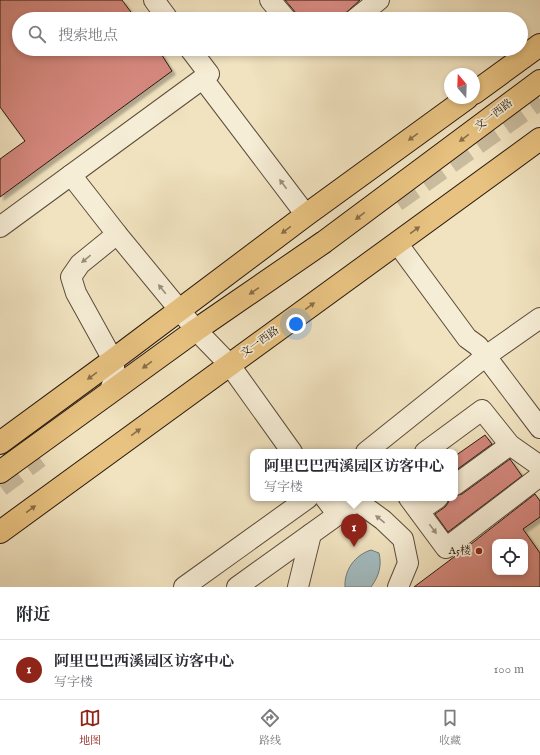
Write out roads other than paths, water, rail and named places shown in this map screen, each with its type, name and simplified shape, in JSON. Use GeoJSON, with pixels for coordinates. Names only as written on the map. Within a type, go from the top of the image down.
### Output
{"type":"FeatureCollection","features":[{"type":"Feature","properties":{"kind":"main road"},"geometry":{"type":"LineString","coordinates":[[528,54],[540,45]]}},
{"type":"Feature","properties":{"kind":"main road"},"geometry":{"type":"LineString","coordinates":[[480,89],[525,56]]}},
{"type":"Feature","properties":{"kind":"main road","name":"文一西路"},"geometry":{"type":"LineString","coordinates":[[0,472],[110,391],[324,242],[540,81]]}},
{"type":"Feature","properties":{"kind":"main road"},"geometry":{"type":"LineString","coordinates":[[0,443],[306,215],[460,104]]}},
{"type":"Feature","properties":{"kind":"main road","name":"文一西路"},"geometry":{"type":"LineString","coordinates":[[0,532],[540,139]]}},
{"type":"Feature","properties":{"kind":"main road"},"geometry":{"type":"LineString","coordinates":[[113,360],[196,330]]}},
{"type":"Feature","properties":{"kind":"street"},"geometry":{"type":"LineString","coordinates":[[154,0],[163,12]]}},
{"type":"Feature","properties":{"kind":"street"},"geometry":{"type":"LineString","coordinates":[[270,0],[280,12]]}},
{"type":"Feature","properties":{"kind":"street"},"geometry":{"type":"LineString","coordinates":[[364,12],[379,0]]}},
{"type":"Feature","properties":{"kind":"street"},"geometry":{"type":"LineString","coordinates":[[0,227],[209,74],[195,56]]}},
{"type":"Feature","properties":{"kind":"street"},"geometry":{"type":"LineString","coordinates":[[203,79],[306,215]]}},
{"type":"Feature","properties":{"kind":"street"},"geometry":{"type":"LineString","coordinates":[[71,175],[116,234],[179,310],[229,364],[290,449]]}},
{"type":"Feature","properties":{"kind":"street"},"geometry":{"type":"LineString","coordinates":[[110,391],[115,375],[113,360],[76,293],[71,277],[80,264],[116,234]]}},
{"type":"Feature","properties":{"kind":"street"},"geometry":{"type":"LineString","coordinates":[[397,243],[467,338],[478,346],[540,428]]}},
{"type":"Feature","properties":{"kind":"street"},"geometry":{"type":"LineString","coordinates":[[370,449],[486,356],[540,318]]}},
{"type":"Feature","properties":{"kind":"street"},"geometry":{"type":"LineString","coordinates":[[428,449],[482,410],[510,445],[540,466]]}},
{"type":"Feature","properties":{"kind":"street"},"geometry":{"type":"LineString","coordinates":[[458,483],[510,445]]}},
{"type":"Feature","properties":{"kind":"street"},"geometry":{"type":"LineString","coordinates":[[428,501],[414,505],[446,548],[540,476]]}},
{"type":"Feature","properties":{"kind":"street"},"geometry":{"type":"LineString","coordinates":[[184,587],[304,501]]}},
{"type":"Feature","properties":{"kind":"street"},"geometry":{"type":"LineString","coordinates":[[327,501],[338,515]]}},
{"type":"Feature","properties":{"kind":"street"},"geometry":{"type":"LineString","coordinates":[[240,586],[356,501]]}},
{"type":"Feature","properties":{"kind":"street"},"geometry":{"type":"LineString","coordinates":[[361,501],[403,539],[408,563],[398,587]]}},
{"type":"Feature","properties":{"kind":"street"},"geometry":{"type":"LineString","coordinates":[[298,587],[311,534]]}},
{"type":"Feature","properties":{"kind":"water"},"geometry":{"type":"Polygon","coordinates":[[[371,550],[379,553],[380,567],[378,575],[371,587],[345,587],[346,575],[355,559],[371,550]]]}},
{"type":"Feature","properties":{"kind":"tunnel"},"geometry":{"type":"LineString","coordinates":[[396,201],[540,99]]}},
{"type":"Feature","properties":{"kind":"tunnel"},"geometry":{"type":"LineString","coordinates":[[0,486],[39,457]]}},
{"type":"Feature","properties":{"kind":"place","name":"阿里巴巴西溪园区访客中心"},"geometry":{"type":"Point","coordinates":[354,547]}},
{"type":"Feature","properties":{"kind":"place","name":"A5楼"},"geometry":{"type":"Point","coordinates":[479,551]}}]}
